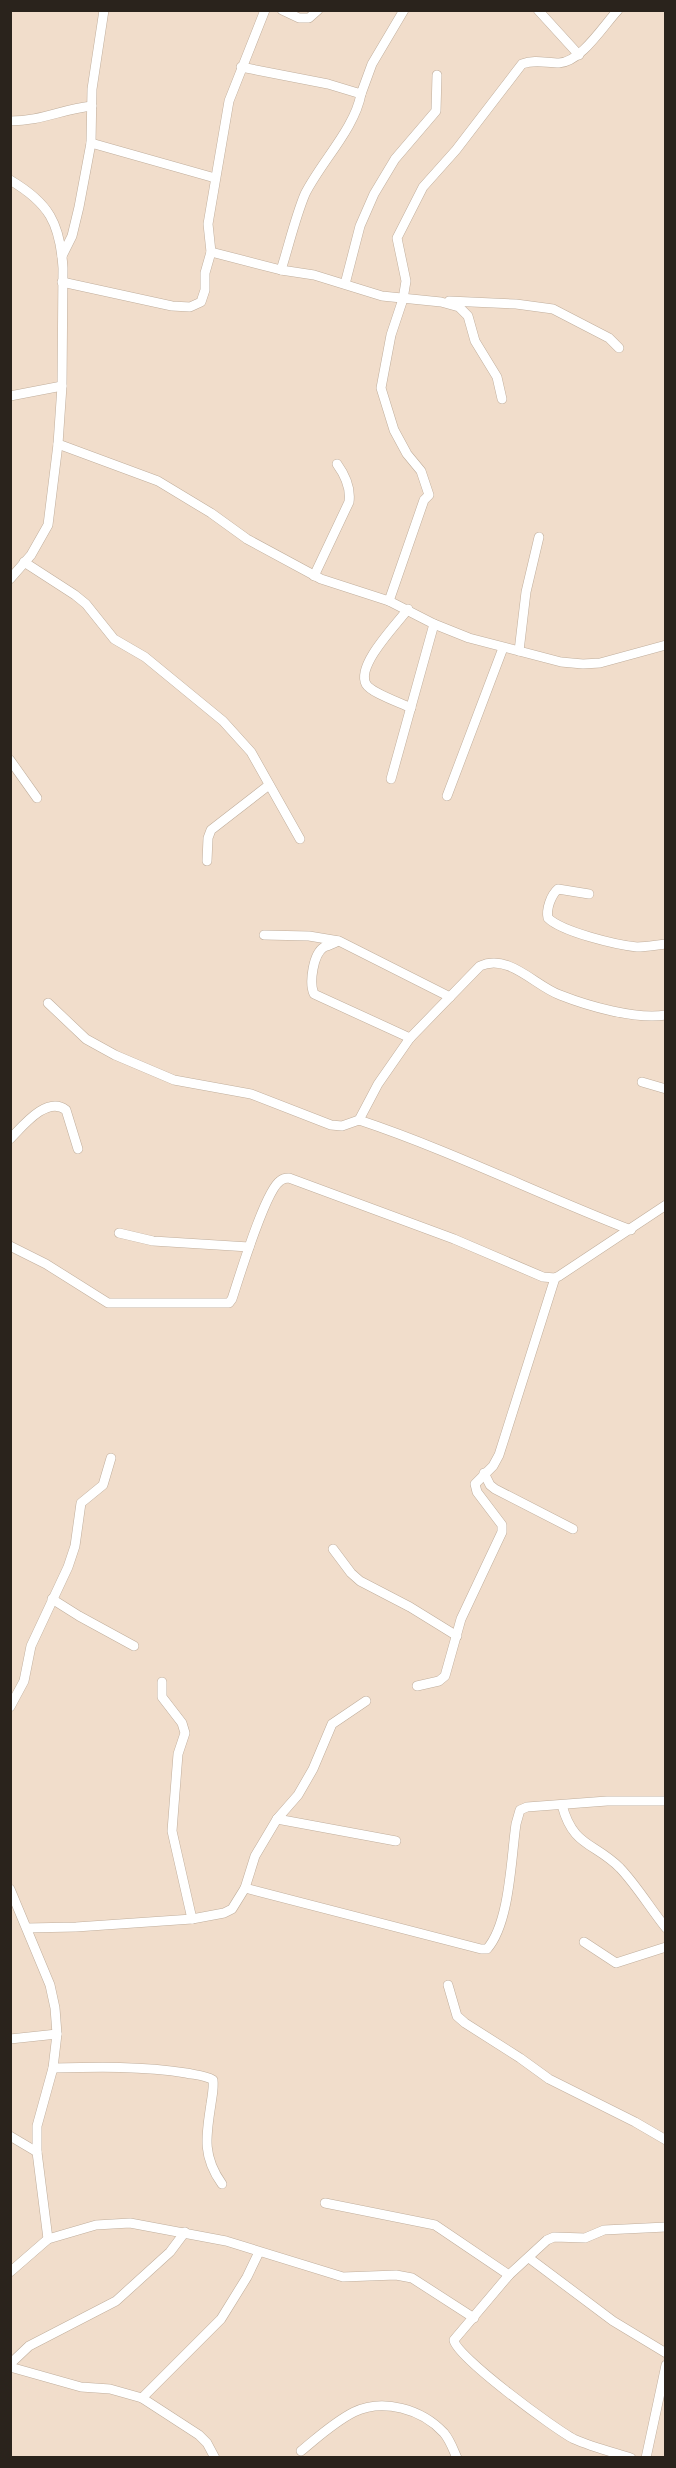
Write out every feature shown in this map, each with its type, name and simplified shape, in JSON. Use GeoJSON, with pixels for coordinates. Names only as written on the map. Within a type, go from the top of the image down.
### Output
{"type":"FeatureCollection","features":[{"type":"Feature","properties":{"kind":"street"},"geometry":{"type":"LineString","coordinates":[[62,256],[72,236],[91,142],[92,89],[104,10]]}},
{"type":"Feature","properties":{"kind":"street"},"geometry":{"type":"LineString","coordinates":[[62,282],[172,306],[198,305],[204,298],[205,273],[211,252],[208,224],[229,101],[265,10]]}},
{"type":"Feature","properties":{"kind":"street"},"geometry":{"type":"LineString","coordinates":[[282,10],[299,18],[309,18],[318,10]]}},
{"type":"Feature","properties":{"kind":"street"},"geometry":{"type":"LineString","coordinates":[[281,270],[305,195],[343,132],[353,120],[372,64],[404,10]]}},
{"type":"Feature","properties":{"kind":"street"},"geometry":{"type":"LineString","coordinates":[[538,10],[579,55]]}},
{"type":"Feature","properties":{"kind":"street"},"geometry":{"type":"LineString","coordinates":[[389,601],[424,500],[429,495],[421,471],[407,454],[394,430],[381,388],[391,334],[403,298],[406,276],[397,238],[423,187],[456,150],[522,64],[530,61],[569,61],[579,55],[618,10]]}},
{"type":"Feature","properties":{"kind":"street"},"geometry":{"type":"LineString","coordinates":[[241,67],[328,84],[361,94]]}},
{"type":"Feature","properties":{"kind":"street"},"geometry":{"type":"LineString","coordinates":[[345,284],[360,226],[374,194],[395,159],[436,111],[437,75]]}},
{"type":"Feature","properties":{"kind":"street"},"geometry":{"type":"LineString","coordinates":[[10,121],[37,120],[72,108],[92,106]]}},
{"type":"Feature","properties":{"kind":"street"},"geometry":{"type":"LineString","coordinates":[[91,142],[215,178]]}},
{"type":"Feature","properties":{"kind":"street"},"geometry":{"type":"LineString","coordinates":[[10,180],[34,196],[50,213],[62,256],[62,386],[58,444],[48,525],[31,555],[10,579]]}},
{"type":"Feature","properties":{"kind":"street"},"geometry":{"type":"LineString","coordinates":[[211,252],[281,270],[314,275],[382,296],[441,302],[516,304],[552,309],[609,338],[619,348]]}},
{"type":"Feature","properties":{"kind":"street"},"geometry":{"type":"LineString","coordinates":[[441,302],[459,307],[468,316],[476,341],[497,377],[502,399]]}},
{"type":"Feature","properties":{"kind":"street"},"geometry":{"type":"LineString","coordinates":[[10,396],[62,386]]}},
{"type":"Feature","properties":{"kind":"street"},"geometry":{"type":"LineString","coordinates":[[58,444],[158,481],[211,513],[247,539],[314,576],[389,601],[434,624],[502,648],[561,662],[592,664],[666,645]]}},
{"type":"Feature","properties":{"kind":"street"},"geometry":{"type":"LineString","coordinates":[[314,576],[349,502],[350,492],[344,474],[337,464]]}},
{"type":"Feature","properties":{"kind":"street"},"geometry":{"type":"LineString","coordinates":[[519,651],[526,592],[539,537]]}},
{"type":"Feature","properties":{"kind":"street"},"geometry":{"type":"LineString","coordinates":[[24,562],[75,595],[86,604],[114,639],[145,657],[223,721],[250,752],[300,839]]}},
{"type":"Feature","properties":{"kind":"street"},"geometry":{"type":"LineString","coordinates":[[408,609],[368,661],[363,672],[366,684],[371,690],[411,708]]}},
{"type":"Feature","properties":{"kind":"street"},"geometry":{"type":"LineString","coordinates":[[391,778],[434,624]]}},
{"type":"Feature","properties":{"kind":"street"},"geometry":{"type":"LineString","coordinates":[[447,796],[502,648]]}},
{"type":"Feature","properties":{"kind":"street"},"geometry":{"type":"LineString","coordinates":[[10,760],[37,798]]}},
{"type":"Feature","properties":{"kind":"street"},"geometry":{"type":"LineString","coordinates":[[207,861],[208,838],[211,831],[269,785]]}},
{"type":"Feature","properties":{"kind":"street"},"geometry":{"type":"LineString","coordinates":[[589,894],[558,889],[554,893],[547,912],[548,918],[562,928],[626,945],[638,947],[666,944]]}},
{"type":"Feature","properties":{"kind":"street"},"geometry":{"type":"LineString","coordinates":[[264,935],[309,936],[339,941],[450,997]]}},
{"type":"Feature","properties":{"kind":"street"},"geometry":{"type":"LineString","coordinates":[[339,941],[324,947],[317,956],[312,986],[314,994],[410,1038]]}},
{"type":"Feature","properties":{"kind":"street"},"geometry":{"type":"LineString","coordinates":[[48,1002],[86,1039],[115,1055],[174,1080],[251,1094],[331,1125],[342,1126],[359,1119],[378,1084],[410,1038],[480,966],[496,962],[520,971],[567,998],[631,1015],[645,1017],[666,1015]]}},
{"type":"Feature","properties":{"kind":"street"},"geometry":{"type":"LineString","coordinates":[[642,1082],[666,1089]]}},
{"type":"Feature","properties":{"kind":"street"},"geometry":{"type":"LineString","coordinates":[[10,1139],[31,1118],[55,1106],[66,1110],[78,1149]]}},
{"type":"Feature","properties":{"kind":"street"},"geometry":{"type":"LineString","coordinates":[[359,1119],[631,1230]]}},
{"type":"Feature","properties":{"kind":"street"},"geometry":{"type":"LineString","coordinates":[[10,1246],[46,1264],[108,1304],[229,1303],[268,1200],[278,1182],[289,1178],[454,1239],[543,1277],[555,1278],[666,1205]]}},
{"type":"Feature","properties":{"kind":"street"},"geometry":{"type":"LineString","coordinates":[[119,1233],[153,1241],[249,1247]]}},
{"type":"Feature","properties":{"kind":"street"},"geometry":{"type":"LineString","coordinates":[[417,1686],[439,1681],[445,1676],[461,1619],[502,1532],[502,1525],[475,1488],[477,1480],[493,1466],[504,1442],[555,1278]]}},
{"type":"Feature","properties":{"kind":"street"},"geometry":{"type":"LineString","coordinates":[[10,1707],[24,1681],[31,1646],[52,1599],[62,1584],[75,1546],[81,1503],[103,1485],[111,1458]]}},
{"type":"Feature","properties":{"kind":"street"},"geometry":{"type":"LineString","coordinates":[[484,1473],[490,1485],[495,1489],[573,1529]]}},
{"type":"Feature","properties":{"kind":"street"},"geometry":{"type":"LineString","coordinates":[[333,1549],[360,1581],[410,1607],[457,1636]]}},
{"type":"Feature","properties":{"kind":"street"},"geometry":{"type":"LineString","coordinates":[[52,1599],[134,1646]]}},
{"type":"Feature","properties":{"kind":"street"},"geometry":{"type":"LineString","coordinates":[[162,1682],[162,1697],[183,1723],[185,1733],[178,1754],[172,1831],[192,1918]]}},
{"type":"Feature","properties":{"kind":"street"},"geometry":{"type":"LineString","coordinates":[[27,1928],[192,1918],[224,1913],[232,1909],[245,1888],[255,1856],[277,1819],[298,1795],[313,1769],[332,1724],[366,1701]]}},
{"type":"Feature","properties":{"kind":"street"},"geometry":{"type":"LineString","coordinates":[[245,1888],[488,1949],[502,1917],[520,1810],[527,1807],[607,1801],[666,1801]]}},
{"type":"Feature","properties":{"kind":"street"},"geometry":{"type":"LineString","coordinates":[[562,1805],[565,1818],[578,1838],[619,1868],[666,1928]]}},
{"type":"Feature","properties":{"kind":"street"},"geometry":{"type":"LineString","coordinates":[[277,1819],[396,1841]]}},
{"type":"Feature","properties":{"kind":"street"},"geometry":{"type":"LineString","coordinates":[[10,1889],[50,1985],[57,2034],[53,2068],[37,2126],[37,2152],[48,2239]]}},
{"type":"Feature","properties":{"kind":"street"},"geometry":{"type":"LineString","coordinates":[[584,1942],[616,1963],[666,1947]]}},
{"type":"Feature","properties":{"kind":"street"},"geometry":{"type":"LineString","coordinates":[[448,1984],[457,2016],[465,2023],[549,2079],[666,2140]]}},
{"type":"Feature","properties":{"kind":"street"},"geometry":{"type":"LineString","coordinates":[[10,2039],[57,2034]]}},
{"type":"Feature","properties":{"kind":"street"},"geometry":{"type":"LineString","coordinates":[[53,2068],[134,2067],[198,2075],[213,2080],[206,2134],[207,2157],[222,2184]]}},
{"type":"Feature","properties":{"kind":"street"},"geometry":{"type":"LineString","coordinates":[[10,2136],[37,2152]]}},
{"type":"Feature","properties":{"kind":"street"},"geometry":{"type":"LineString","coordinates":[[325,2203],[435,2225],[509,2275]]}},
{"type":"Feature","properties":{"kind":"street"},"geometry":{"type":"LineString","coordinates":[[10,2272],[48,2239],[96,2225],[130,2223],[226,2241],[343,2277],[369,2278],[396,2275],[412,2277],[474,2318]]}},
{"type":"Feature","properties":{"kind":"street"},"geometry":{"type":"LineString","coordinates":[[631,2457],[572,2438],[533,2411],[459,2352],[454,2345],[454,2340],[509,2275],[547,2240],[554,2237],[576,2239],[604,2230],[666,2227]]}},
{"type":"Feature","properties":{"kind":"street"},"geometry":{"type":"LineString","coordinates":[[185,2232],[170,2252],[116,2301],[29,2346],[10,2366],[81,2387],[110,2389],[142,2398],[199,2435],[215,2457]]}},
{"type":"Feature","properties":{"kind":"street"},"geometry":{"type":"LineString","coordinates":[[142,2398],[221,2319],[248,2277],[260,2252]]}},
{"type":"Feature","properties":{"kind":"street"},"geometry":{"type":"LineString","coordinates":[[529,2258],[614,2321],[666,2353]]}},
{"type":"Feature","properties":{"kind":"street"},"geometry":{"type":"LineString","coordinates":[[646,2457],[666,2365]]}},
{"type":"Feature","properties":{"kind":"street"},"geometry":{"type":"LineString","coordinates":[[301,2451],[352,2413],[366,2407],[383,2405],[409,2411],[432,2423],[443,2432],[457,2457]]}}]}
